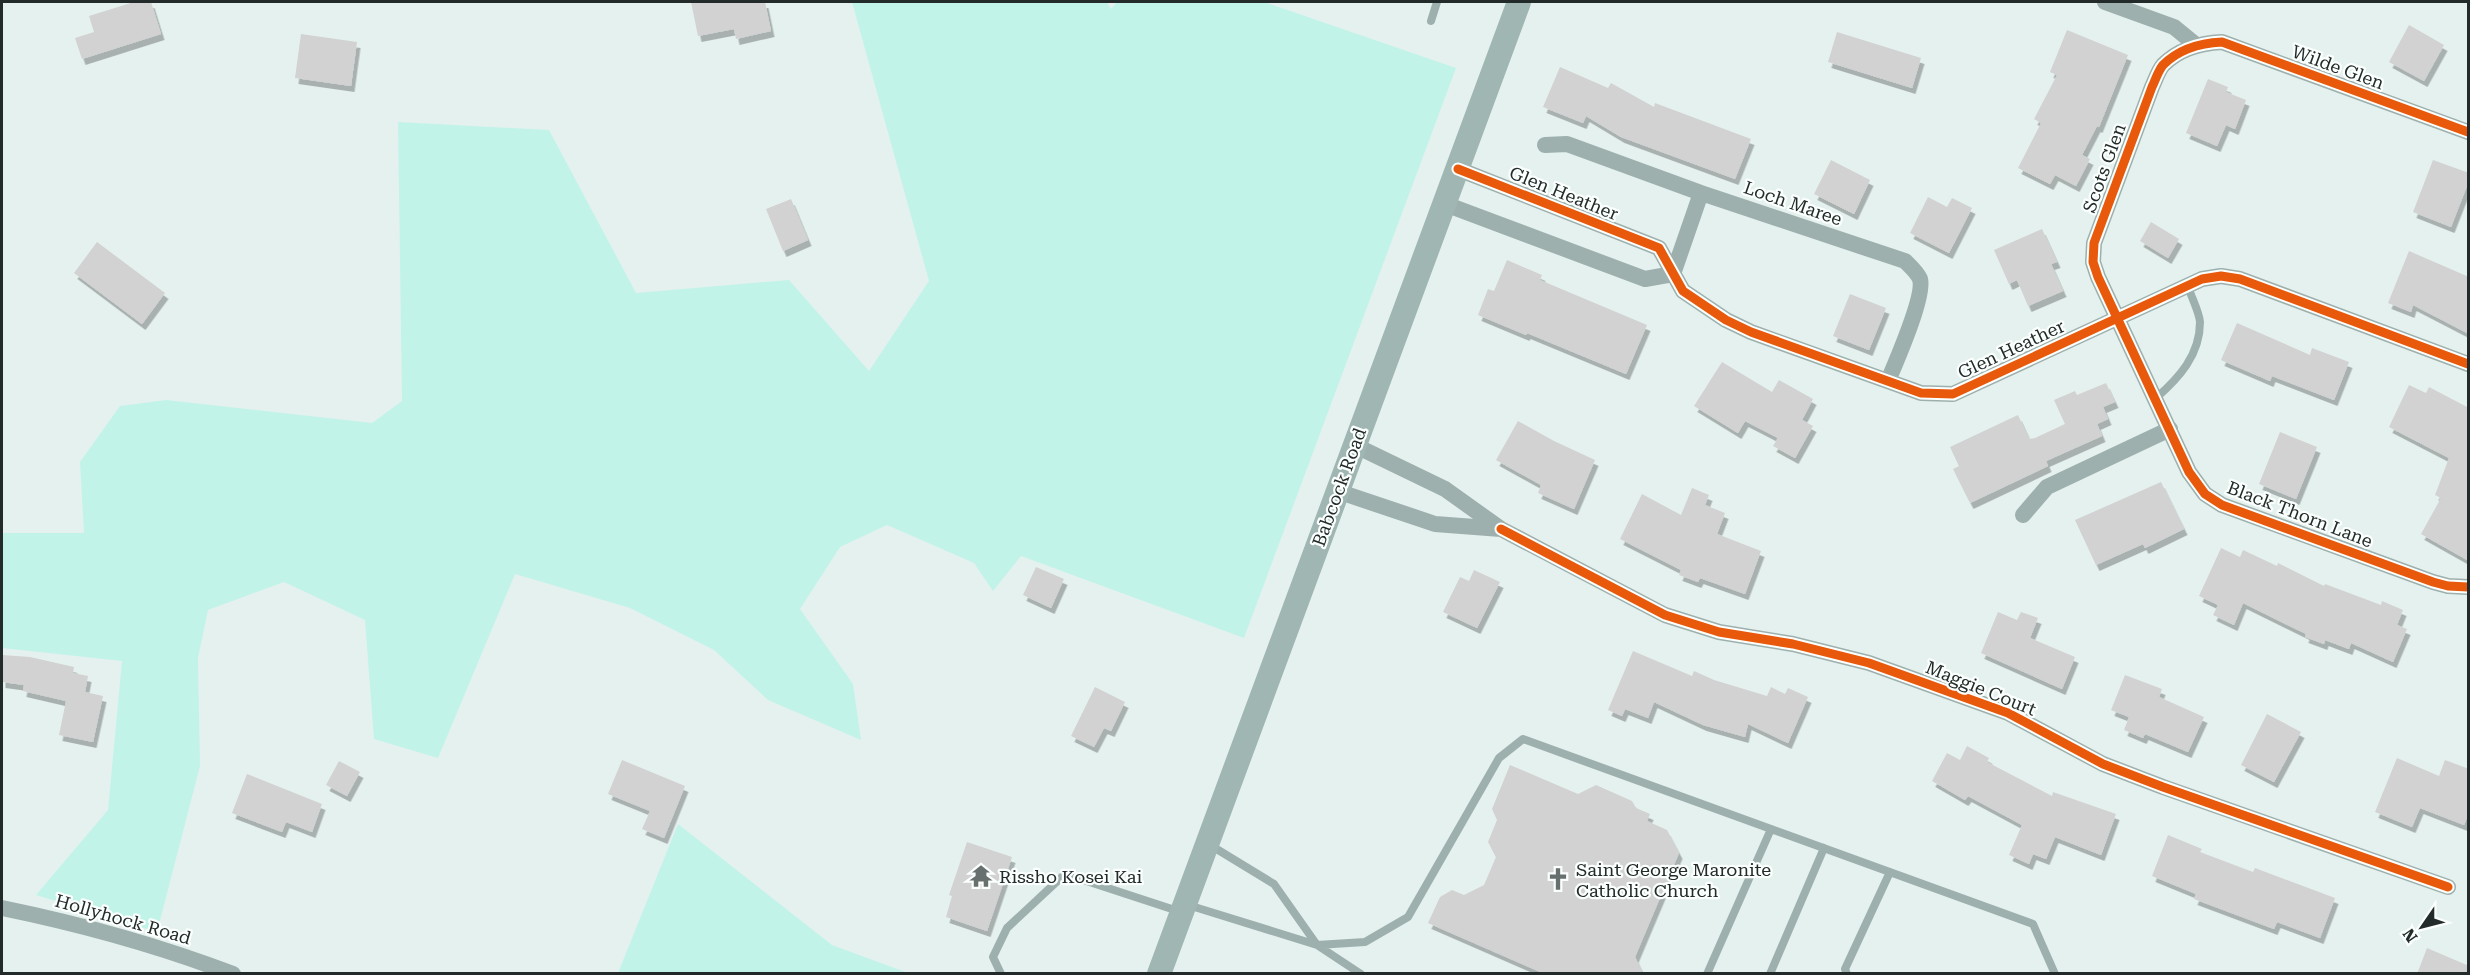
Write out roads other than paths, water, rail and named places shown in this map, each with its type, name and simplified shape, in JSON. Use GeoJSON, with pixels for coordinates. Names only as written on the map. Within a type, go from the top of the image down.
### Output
{"type":"FeatureCollection","features":[{"type":"Feature","properties":{"kind":"main road","name":"Babcock Road"},"geometry":{"type":"LineString","coordinates":[[1159,974],[1519,2]]}},
{"type":"Feature","properties":{"kind":"street"},"geometry":{"type":"LineString","coordinates":[[2105,2],[2174,27],[2196,45]]}},
{"type":"Feature","properties":{"kind":"street","name":"Wilde Glen"},"geometry":{"type":"LineString","coordinates":[[2196,45],[2222,42],[2469,132]]}},
{"type":"Feature","properties":{"kind":"street","name":"Scots Glen"},"geometry":{"type":"LineString","coordinates":[[2119,318],[2098,277],[2093,262],[2094,243],[2159,73],[2163,66],[2196,45]]}},
{"type":"Feature","properties":{"kind":"street","name":"Loch Maree"},"geometry":{"type":"LineString","coordinates":[[1545,146],[1567,144],[1701,193],[1905,261],[1915,271],[1921,282],[1915,311],[1888,381]]}},
{"type":"Feature","properties":{"kind":"street","name":"Glen Heather"},"geometry":{"type":"LineString","coordinates":[[1458,169],[1659,248],[1683,291],[1726,320],[1751,332],[1921,393],[1953,394],[2202,279],[2221,276],[2240,279],[2469,364]]}},
{"type":"Feature","properties":{"kind":"street"},"geometry":{"type":"LineString","coordinates":[[1445,204],[1645,279],[1673,274],[1701,193]]}},
{"type":"Feature","properties":{"kind":"street","name":"Black Thorn Lane"},"geometry":{"type":"LineString","coordinates":[[2119,318],[2195,483],[2205,494],[2222,504],[2433,582],[2455,587],[2469,587]]}},
{"type":"Feature","properties":{"kind":"street"},"geometry":{"type":"LineString","coordinates":[[2023,515],[2047,487],[2170,429]]}},
{"type":"Feature","properties":{"kind":"street","name":"Maggie Court"},"geometry":{"type":"LineString","coordinates":[[1354,446],[1445,489],[1501,529],[1665,615],[1719,632],[1793,644],[1869,663],[2008,713],[2103,764],[2448,887]]}},
{"type":"Feature","properties":{"kind":"street","name":"Maggie Court"},"geometry":{"type":"LineString","coordinates":[[1337,491],[1435,524],[1501,529]]}},
{"type":"Feature","properties":{"kind":"street","name":"Hollyhock Road"},"geometry":{"type":"LineString","coordinates":[[2,909],[58,920],[133,940],[227,972]]}},
{"type":"Feature","properties":{"kind":"lane"},"geometry":{"type":"LineString","coordinates":[[1431,21],[1437,2]]}},
{"type":"Feature","properties":{"kind":"lane"},"geometry":{"type":"LineString","coordinates":[[2156,398],[2180,377],[2195,349],[2200,321],[2188,286]]}},
{"type":"Feature","properties":{"kind":"lane"},"geometry":{"type":"LineString","coordinates":[[1317,945],[1365,942],[1408,916],[1499,758],[1523,739],[2033,924],[2055,974]]}},
{"type":"Feature","properties":{"kind":"lane"},"geometry":{"type":"LineString","coordinates":[[1707,974],[1771,829]]}},
{"type":"Feature","properties":{"kind":"lane"},"geometry":{"type":"LineString","coordinates":[[1207,844],[1274,884],[1317,945]]}},
{"type":"Feature","properties":{"kind":"lane"},"geometry":{"type":"LineString","coordinates":[[1770,974],[1824,848]]}},
{"type":"Feature","properties":{"kind":"lane"},"geometry":{"type":"LineString","coordinates":[[1845,972],[1890,872]]}},
{"type":"Feature","properties":{"kind":"lane"},"geometry":{"type":"LineString","coordinates":[[1001,974],[993,957],[1007,928],[1065,874],[1317,945],[1361,974]]}},
{"type":"Feature","properties":{"kind":"place","name":"Rissho Kosei Kai"},"geometry":{"type":"Point","coordinates":[981,876]}},
{"type":"Feature","properties":{"kind":"place","name":"Saint George Maronite Catholic Church"},"geometry":{"type":"Point","coordinates":[1558,879]}}]}
